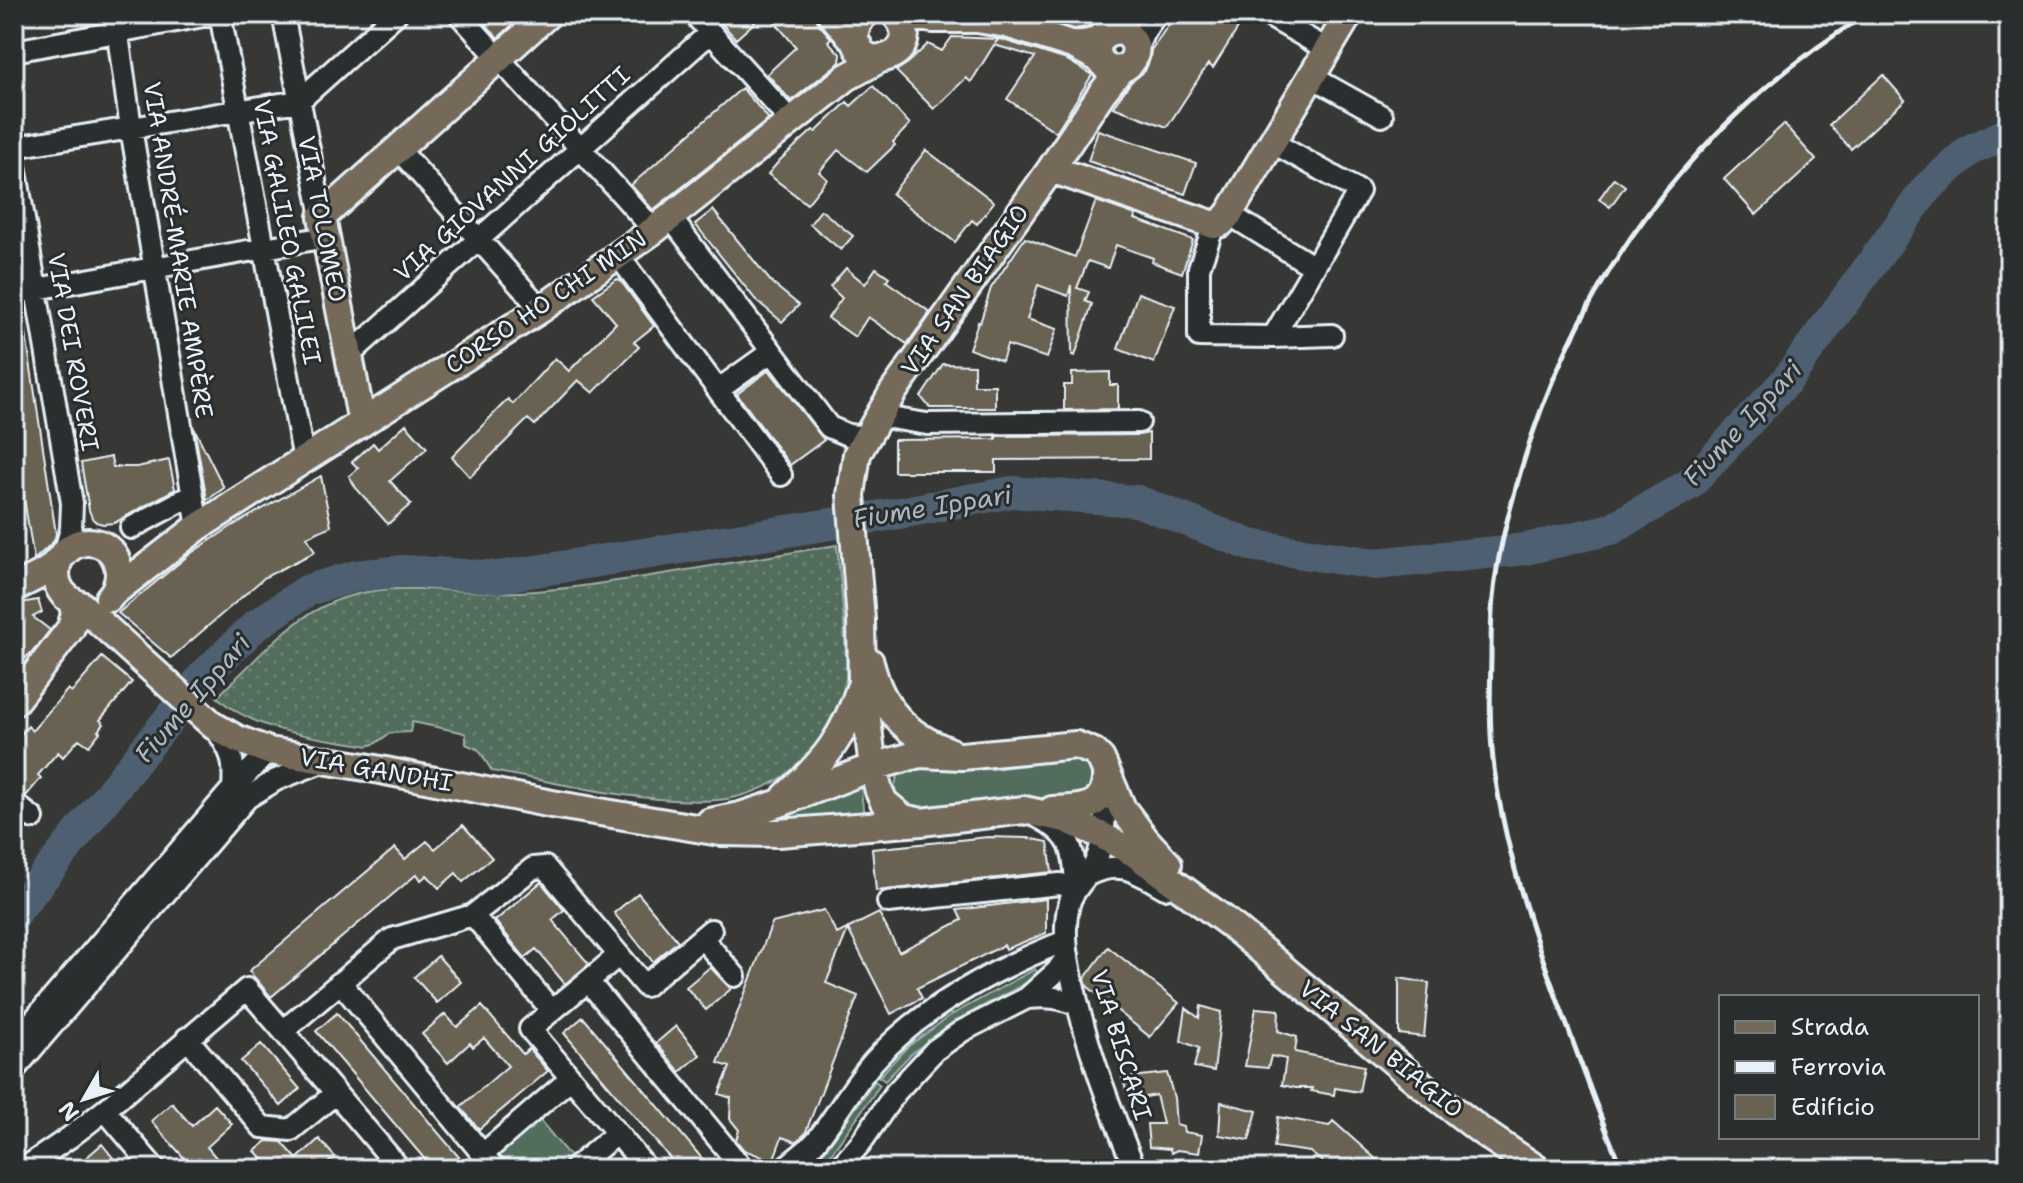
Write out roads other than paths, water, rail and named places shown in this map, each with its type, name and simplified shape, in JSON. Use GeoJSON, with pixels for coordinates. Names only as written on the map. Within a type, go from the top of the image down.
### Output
{"type":"FeatureCollection","features":[{"type":"Feature","properties":{"kind":"main road"},"geometry":{"type":"LineString","coordinates":[[324,227],[399,150],[548,14]]}},
{"type":"Feature","properties":{"kind":"main road"},"geometry":{"type":"LineString","coordinates":[[831,14],[869,52]]}},
{"type":"Feature","properties":{"kind":"main road"},"geometry":{"type":"LineString","coordinates":[[841,14],[863,14]]}},
{"type":"Feature","properties":{"kind":"main road"},"geometry":{"type":"LineString","coordinates":[[863,14],[855,29],[855,37],[869,52]]}},
{"type":"Feature","properties":{"kind":"main road"},"geometry":{"type":"LineString","coordinates":[[1051,169],[1222,219],[1349,14]]}},
{"type":"Feature","properties":{"kind":"main road"},"geometry":{"type":"LineString","coordinates":[[915,16],[977,17],[1073,45],[1113,52]]}},
{"type":"Feature","properties":{"kind":"main road","name":"CORSO HO CHI MIN"},"geometry":{"type":"LineString","coordinates":[[198,527],[541,309],[662,224],[847,77],[869,52],[890,57],[898,51],[918,29],[915,16]]}},
{"type":"Feature","properties":{"kind":"main road","name":"VIA SAN BIAGIO"},"geometry":{"type":"LineString","coordinates":[[861,620],[851,495],[857,454],[872,427],[1101,94],[1113,52]]}},
{"type":"Feature","properties":{"kind":"main road","name":"VIA TOLOMEO"},"geometry":{"type":"LineString","coordinates":[[324,227],[362,423]]}},
{"type":"Feature","properties":{"kind":"main road"},"geometry":{"type":"LineString","coordinates":[[105,547],[122,550],[147,548],[198,527]]}},
{"type":"Feature","properties":{"kind":"main road"},"geometry":{"type":"LineString","coordinates":[[17,692],[71,628],[75,613],[95,609],[198,527]]}},
{"type":"Feature","properties":{"kind":"main road"},"geometry":{"type":"LineString","coordinates":[[17,586],[41,574],[80,543],[97,543],[112,553],[119,569],[118,586],[95,609],[66,650]]}},
{"type":"Feature","properties":{"kind":"main road"},"geometry":{"type":"LineString","coordinates":[[17,692],[66,650],[92,639],[109,640],[95,609],[56,575],[62,555]]}},
{"type":"Feature","properties":{"kind":"main road"},"geometry":{"type":"LineString","coordinates":[[17,586],[50,587],[95,609]]}},
{"type":"Feature","properties":{"kind":"main road","name":"VIA GANDHI"},"geometry":{"type":"LineString","coordinates":[[95,609],[207,719],[237,739],[269,751],[720,832],[778,833],[1024,810]]}},
{"type":"Feature","properties":{"kind":"main road"},"geometry":{"type":"LineString","coordinates":[[861,620],[862,681],[879,791],[884,802],[903,818],[921,822]]}},
{"type":"Feature","properties":{"kind":"main road"},"geometry":{"type":"LineString","coordinates":[[861,620],[873,673],[890,708],[902,724],[918,737],[962,756]]}},
{"type":"Feature","properties":{"kind":"main road"},"geometry":{"type":"LineString","coordinates":[[777,804],[833,746],[852,713],[862,681]]}},
{"type":"Feature","properties":{"kind":"main road"},"geometry":{"type":"LineString","coordinates":[[687,827],[740,816],[873,767],[919,754],[962,756],[1076,745],[1094,752],[1101,759],[1106,777],[1122,808],[1146,840],[1230,924]]}},
{"type":"Feature","properties":{"kind":"main road"},"geometry":{"type":"LineString","coordinates":[[1024,810],[1088,807],[1103,793],[1106,777]]}},
{"type":"Feature","properties":{"kind":"main road"},"geometry":{"type":"LineString","coordinates":[[1024,810],[1065,819],[1103,836],[1135,854],[1230,924]]}},
{"type":"Feature","properties":{"kind":"main road","name":"VIA SAN BIAGIO"},"geometry":{"type":"LineString","coordinates":[[1230,924],[1422,1085],[1537,1169]]}},
{"type":"Feature","properties":{"kind":"street"},"geometry":{"type":"LineString","coordinates":[[14,51],[116,23],[217,14]]}},
{"type":"Feature","properties":{"kind":"street","name":"VIA GALILEO GALILEI"},"geometry":{"type":"LineString","coordinates":[[217,14],[304,460]]}},
{"type":"Feature","properties":{"kind":"street","name":"VIA TOLOMEO"},"geometry":{"type":"LineString","coordinates":[[283,14],[324,227]]}},
{"type":"Feature","properties":{"kind":"street"},"geometry":{"type":"LineString","coordinates":[[14,147],[299,101],[396,14]]}},
{"type":"Feature","properties":{"kind":"street"},"geometry":{"type":"LineString","coordinates":[[459,14],[580,148],[662,224],[771,352],[829,427],[848,435],[872,427],[927,424],[1139,422]]}},
{"type":"Feature","properties":{"kind":"street"},"geometry":{"type":"LineString","coordinates":[[694,14],[791,121]]}},
{"type":"Feature","properties":{"kind":"street"},"geometry":{"type":"LineString","coordinates":[[1113,52],[1144,32],[1156,14]]}},
{"type":"Feature","properties":{"kind":"street"},"geometry":{"type":"LineString","coordinates":[[1266,14],[1328,50]]}},
{"type":"Feature","properties":{"kind":"street","name":"VIA ANDRÉ-MARIE AMPÈRE"},"geometry":{"type":"LineString","coordinates":[[116,23],[198,527]]}},
{"type":"Feature","properties":{"kind":"street","name":"VIA GIOVANNI GIOLITTI"},"geometry":{"type":"LineString","coordinates":[[349,355],[711,32]]}},
{"type":"Feature","properties":{"kind":"street"},"geometry":{"type":"LineString","coordinates":[[1312,77],[1382,116]]}},
{"type":"Feature","properties":{"kind":"street"},"geometry":{"type":"LineString","coordinates":[[1272,142],[1359,191],[1273,337]]}},
{"type":"Feature","properties":{"kind":"street"},"geometry":{"type":"LineString","coordinates":[[399,150],[541,309]]}},
{"type":"Feature","properties":{"kind":"street","name":"VIA DEI ROVERI"},"geometry":{"type":"LineString","coordinates":[[14,160],[72,503],[71,529],[62,555]]}},
{"type":"Feature","properties":{"kind":"street"},"geometry":{"type":"LineString","coordinates":[[1314,267],[1222,219],[1199,268],[1199,336],[1332,335]]}},
{"type":"Feature","properties":{"kind":"street"},"geometry":{"type":"LineString","coordinates":[[14,293],[264,248],[324,227]]}},
{"type":"Feature","properties":{"kind":"street"},"geometry":{"type":"LineString","coordinates":[[618,255],[781,475]]}},
{"type":"Feature","properties":{"kind":"street"},"geometry":{"type":"LineString","coordinates":[[718,390],[771,352]]}},
{"type":"Feature","properties":{"kind":"street"},"geometry":{"type":"LineString","coordinates":[[131,528],[192,495]]}},
{"type":"Feature","properties":{"kind":"street"},"geometry":{"type":"LineString","coordinates":[[207,719],[230,749],[240,793]]}},
{"type":"Feature","properties":{"kind":"street"},"geometry":{"type":"LineString","coordinates":[[14,1070],[240,793],[269,751]]}},
{"type":"Feature","properties":{"kind":"street"},"geometry":{"type":"LineString","coordinates":[[14,1043],[240,793],[327,760]]}},
{"type":"Feature","properties":{"kind":"street"},"geometry":{"type":"LineString","coordinates":[[1082,882],[1101,848],[1106,777]]}},
{"type":"Feature","properties":{"kind":"street"},"geometry":{"type":"LineString","coordinates":[[14,803],[33,818]]}},
{"type":"Feature","properties":{"kind":"street"},"geometry":{"type":"LineString","coordinates":[[1024,810],[1063,833],[1071,846],[1082,882]]}},
{"type":"Feature","properties":{"kind":"street"},"geometry":{"type":"LineString","coordinates":[[888,902],[1082,882],[1100,869],[1113,866],[1129,868],[1230,924]]}},
{"type":"Feature","properties":{"kind":"street"},"geometry":{"type":"LineString","coordinates":[[283,1031],[392,939],[473,915],[533,868],[545,867],[645,986],[707,934],[735,976]]}},
{"type":"Feature","properties":{"kind":"street","name":"VIA BISCARI"},"geometry":{"type":"LineString","coordinates":[[1082,882],[1068,906],[1066,948],[1084,1030],[1105,1095],[1135,1169]]}},
{"type":"Feature","properties":{"kind":"street"},"geometry":{"type":"LineString","coordinates":[[473,915],[552,1011]]}},
{"type":"Feature","properties":{"kind":"street"},"geometry":{"type":"LineString","coordinates":[[846,1169],[896,1092],[935,1050],[962,1031],[1027,998],[1057,971],[1066,948]]}},
{"type":"Feature","properties":{"kind":"street"},"geometry":{"type":"LineString","coordinates":[[783,1169],[814,1143],[874,1061],[911,1026],[933,1009],[1033,954],[1066,948]]}},
{"type":"Feature","properties":{"kind":"street"},"geometry":{"type":"LineString","coordinates":[[619,955],[530,1029],[647,1169]]}},
{"type":"Feature","properties":{"kind":"street"},"geometry":{"type":"LineString","coordinates":[[588,981],[743,1169]]}},
{"type":"Feature","properties":{"kind":"street"},"geometry":{"type":"LineString","coordinates":[[340,982],[489,1162],[571,1078]]}},
{"type":"Feature","properties":{"kind":"street"},"geometry":{"type":"LineString","coordinates":[[23,1169],[105,1110],[247,989],[400,1169]]}},
{"type":"Feature","properties":{"kind":"street"},"geometry":{"type":"LineString","coordinates":[[1027,998],[1063,998],[1078,1005]]}},
{"type":"Feature","properties":{"kind":"street"},"geometry":{"type":"LineString","coordinates":[[187,1038],[262,1127],[291,1130],[336,1093]]}},
{"type":"Feature","properties":{"kind":"street"},"geometry":{"type":"LineString","coordinates":[[105,1110],[155,1169]]}},
{"type":"Feature","properties":{"kind":"street"},"geometry":{"type":"LineString","coordinates":[[574,1169],[617,1133]]}},
{"type":"Feature","properties":{"kind":"street"},"geometry":{"type":"LineString","coordinates":[[40,1169],[70,1137]]}},
{"type":"Feature","properties":{"kind":"street"},"geometry":{"type":"LineString","coordinates":[[838,1169],[860,1144]]}},
{"type":"Feature","properties":{"kind":"waterway","name":"Fiume Ippari"},"geometry":{"type":"LineString","coordinates":[[14,914],[204,675],[255,626],[308,590],[356,576],[403,571],[498,577],[894,514],[1012,492],[1137,501],[1250,545],[1375,564],[1526,549],[1611,529],[1690,484],[1786,381],[1927,188],[1970,150],[2009,133]]}},
{"type":"Feature","properties":{"kind":"railway"},"geometry":{"type":"LineString","coordinates":[[1622,1169],[1535,935],[1501,808],[1493,761],[1490,701],[1492,605],[1500,550],[1521,470],[1545,399],[1575,332],[1610,269],[1651,209],[1697,154],[1749,103],[1805,56],[1867,14]]}}]}
